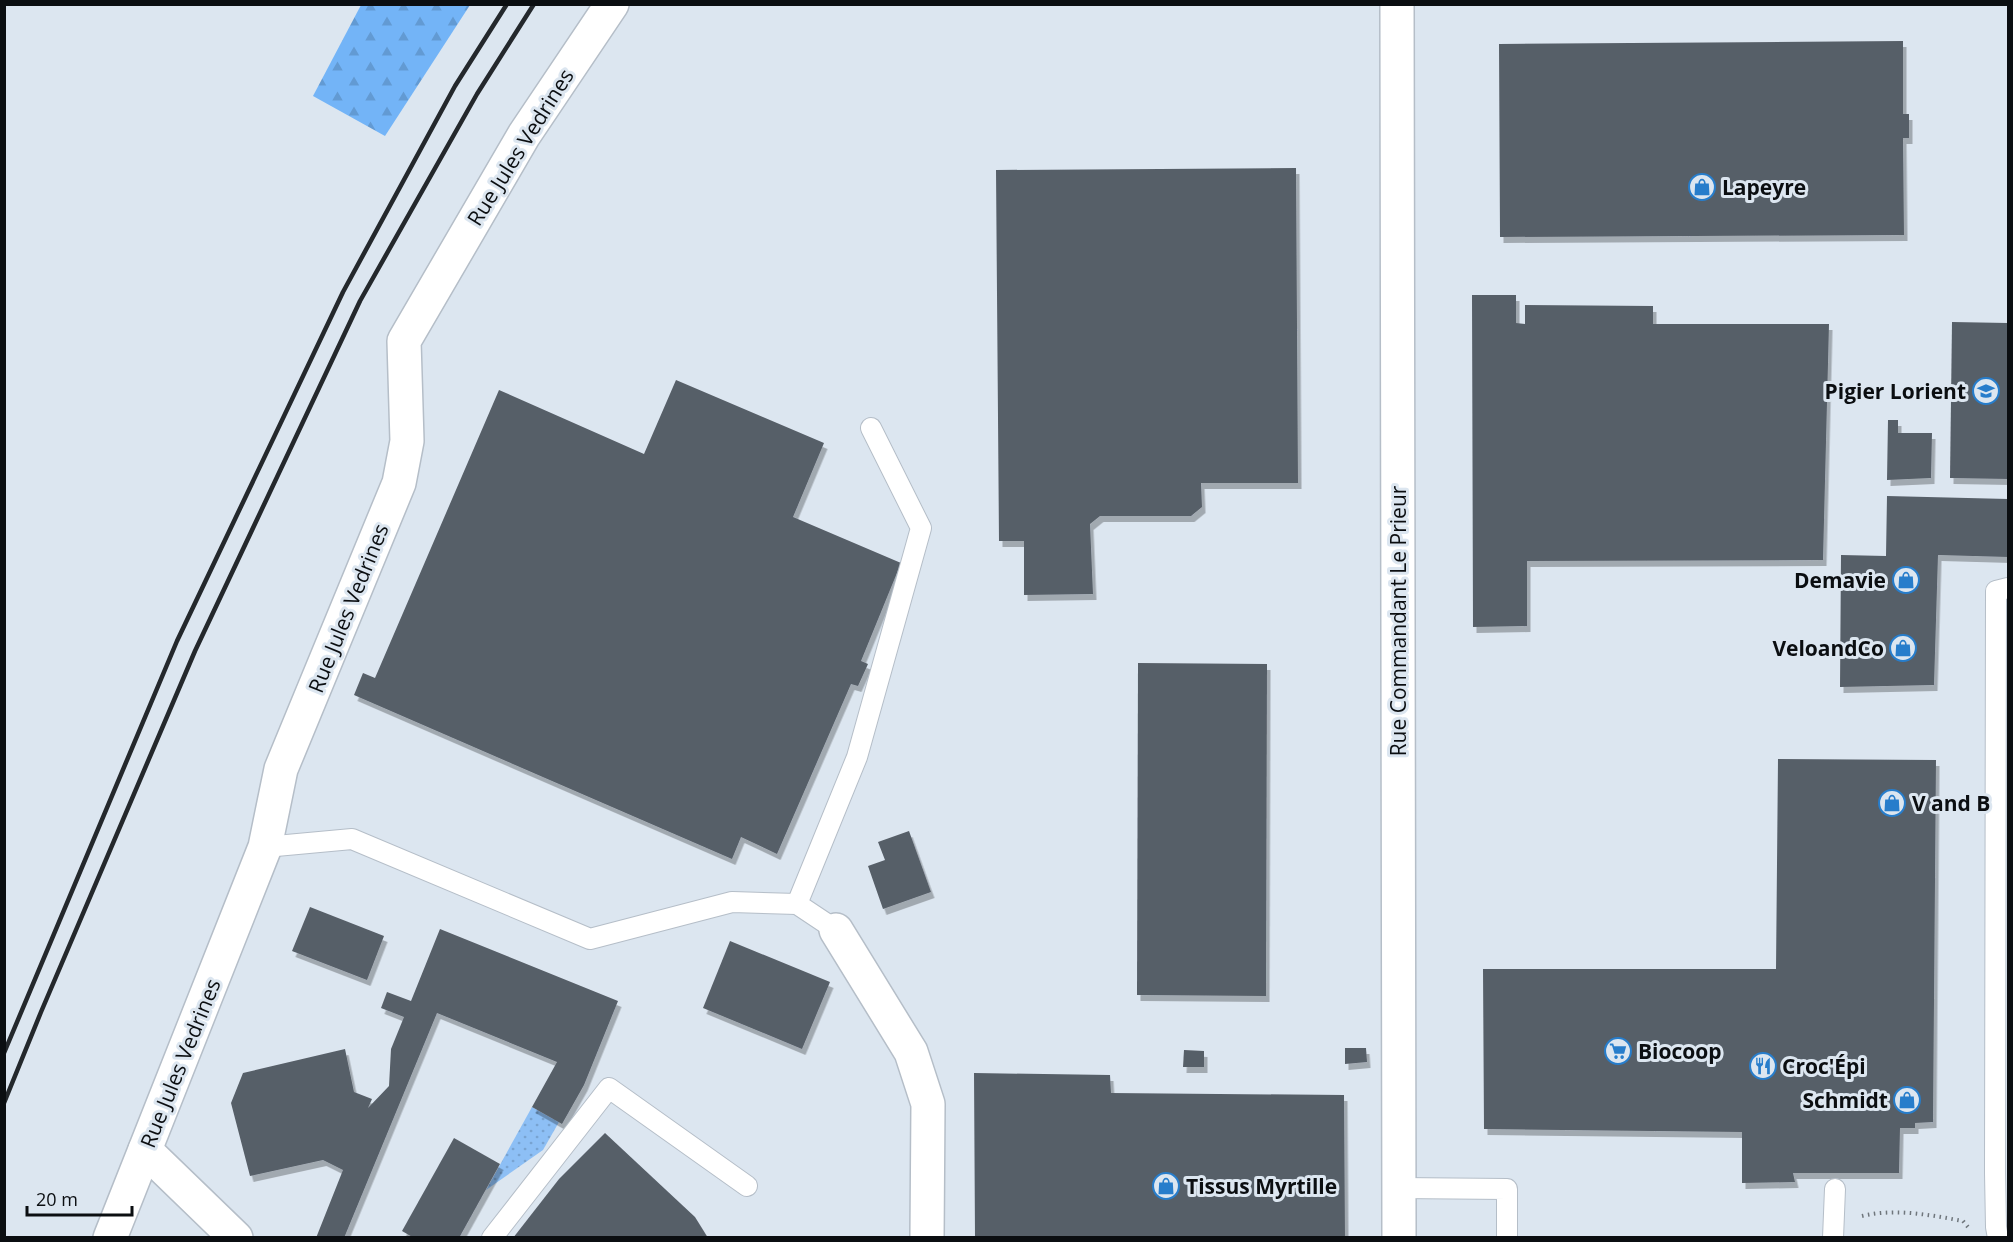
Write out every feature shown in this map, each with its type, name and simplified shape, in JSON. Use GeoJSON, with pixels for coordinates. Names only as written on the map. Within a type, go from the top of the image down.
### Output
{"type":"FeatureCollection","features":[{"type":"Feature","properties":{"kind":"street","name":"Rue Jules Vedrines"},"geometry":{"type":"LineString","coordinates":[[110,1238],[265,848],[281,770],[399,483],[407,441],[404,341],[524,135],[612,4]]}},
{"type":"Feature","properties":{"kind":"street","name":"Rue Commandant Le Prieur"},"geometry":{"type":"LineString","coordinates":[[1397,4],[1399,1238]]}},
{"type":"Feature","properties":{"kind":"street"},"geometry":{"type":"LineString","coordinates":[[836,930],[911,1052],[928,1104],[927,1238]]}},
{"type":"Feature","properties":{"kind":"street"},"geometry":{"type":"LineString","coordinates":[[145,1150],[236,1238]]}},
{"type":"Feature","properties":{"kind":"lane"},"geometry":{"type":"LineString","coordinates":[[797,904],[857,757],[921,528],[871,428]]}},
{"type":"Feature","properties":{"kind":"lane"},"geometry":{"type":"LineString","coordinates":[[1998,1238],[1995,1184],[1996,591],[2008,588]]}},
{"type":"Feature","properties":{"kind":"lane"},"geometry":{"type":"LineString","coordinates":[[265,848],[351,839],[590,939],[732,902],[797,904],[836,930]]}},
{"type":"Feature","properties":{"kind":"lane"},"geometry":{"type":"LineString","coordinates":[[492,1238],[609,1088],[747,1185]]}},
{"type":"Feature","properties":{"kind":"lane"},"geometry":{"type":"LineString","coordinates":[[1399,1188],[1507,1189],[1507,1238]]}},
{"type":"Feature","properties":{"kind":"lane"},"geometry":{"type":"LineString","coordinates":[[1834,1230],[1835,1189]]}},
{"type":"Feature","properties":{"kind":"path"},"geometry":{"type":"LineString","coordinates":[[1834,1230],[1877,1212],[1912,1213],[1963,1221],[1969,1229]]}},
{"type":"Feature","properties":{"kind":"shaded area"},"geometry":{"type":"Polygon","coordinates":[[[532,1107],[559,1122],[543,1150],[486,1190],[532,1107]]]}},
{"type":"Feature","properties":{"kind":"green space"},"geometry":{"type":"Polygon","coordinates":[[[361,5],[470,5],[385,136],[313,96],[361,5]]]}},
{"type":"Feature","properties":{"kind":"building","name":"Lapeyre"},"geometry":{"type":"Polygon","coordinates":[[[1903,41],[1903,114],[1909,114],[1909,138],[1903,138],[1904,235],[1500,237],[1499,44],[1903,41]]]}},
{"type":"Feature","properties":{"kind":"building"},"geometry":{"type":"Polygon","coordinates":[[[1296,168],[1298,483],[1201,483],[1202,507],[1191,516],[1100,516],[1090,524],[1093,594],[1024,595],[1024,541],[999,541],[996,170],[1296,168]]]}},
{"type":"Feature","properties":{"kind":"building"},"geometry":{"type":"Polygon","coordinates":[[[1472,295],[1516,295],[1516,323],[1525,324],[1525,305],[1653,306],[1653,324],[1829,324],[1823,560],[1527,561],[1527,626],[1473,627],[1472,295]]]}},
{"type":"Feature","properties":{"kind":"building"},"geometry":{"type":"Polygon","coordinates":[[[1952,322],[2008,323],[2008,479],[1950,478],[1952,322]]]}},
{"type":"Feature","properties":{"kind":"building"},"geometry":{"type":"Polygon","coordinates":[[[676,380],[824,443],[793,517],[901,563],[861,661],[868,664],[858,686],[851,684],[777,854],[741,837],[732,859],[354,695],[363,673],[375,678],[499,390],[644,454],[676,380]]]}},
{"type":"Feature","properties":{"kind":"building"},"geometry":{"type":"Polygon","coordinates":[[[1888,420],[1898,420],[1898,433],[1932,433],[1931,478],[1887,480],[1888,420]]]}},
{"type":"Feature","properties":{"kind":"building"},"geometry":{"type":"Polygon","coordinates":[[[1887,496],[2008,499],[2008,557],[1938,555],[1934,685],[1840,687],[1841,555],[1886,556],[1887,496]]]}},
{"type":"Feature","properties":{"kind":"building"},"geometry":{"type":"Polygon","coordinates":[[[1138,663],[1267,664],[1266,996],[1137,995],[1138,663]]]}},
{"type":"Feature","properties":{"kind":"building"},"geometry":{"type":"Polygon","coordinates":[[[1778,759],[1936,760],[1933,1122],[1915,1123],[1915,1128],[1900,1128],[1899,1173],[1793,1173],[1795,1182],[1742,1183],[1742,1132],[1484,1129],[1483,969],[1776,969],[1778,759]]]}},
{"type":"Feature","properties":{"kind":"building"},"geometry":{"type":"Polygon","coordinates":[[[909,831],[931,892],[883,909],[868,866],[885,860],[878,842],[909,831]]]}},
{"type":"Feature","properties":{"kind":"building"},"geometry":{"type":"Polygon","coordinates":[[[310,907],[384,936],[367,980],[292,951],[310,907]]]}},
{"type":"Feature","properties":{"kind":"building"},"geometry":{"type":"Polygon","coordinates":[[[440,929],[618,1001],[584,1085],[562,1124],[532,1107],[557,1062],[437,1013],[344,1238],[316,1238],[343,1170],[323,1160],[250,1176],[231,1103],[243,1073],[345,1049],[354,1092],[372,1099],[368,1108],[389,1086],[391,1049],[404,1017],[381,1008],[387,992],[411,1001],[440,929]]]}},
{"type":"Feature","properties":{"kind":"building"},"geometry":{"type":"Polygon","coordinates":[[[730,941],[830,982],[802,1049],[703,1008],[730,941]]]}},
{"type":"Feature","properties":{"kind":"building"},"geometry":{"type":"Polygon","coordinates":[[[1345,1048],[1366,1048],[1367,1062],[1345,1064],[1345,1048]]]}},
{"type":"Feature","properties":{"kind":"building"},"geometry":{"type":"Polygon","coordinates":[[[1184,1050],[1204,1051],[1204,1067],[1183,1067],[1184,1050]]]}},
{"type":"Feature","properties":{"kind":"building"},"geometry":{"type":"Polygon","coordinates":[[[974,1073],[1110,1075],[1111,1093],[1344,1095],[1345,1238],[975,1238],[974,1073]]]}},
{"type":"Feature","properties":{"kind":"building"},"geometry":{"type":"Polygon","coordinates":[[[605,1133],[695,1217],[708,1238],[513,1238],[559,1179],[605,1133]]]}},
{"type":"Feature","properties":{"kind":"building"},"geometry":{"type":"Polygon","coordinates":[[[454,1138],[500,1164],[459,1238],[414,1238],[402,1231],[454,1138]]]}},
{"type":"Feature","properties":{"kind":"railway"},"geometry":{"type":"LineString","coordinates":[[4,1053],[177,641],[343,292],[455,86],[507,4]]}},
{"type":"Feature","properties":{"kind":"railway"},"geometry":{"type":"LineString","coordinates":[[4,1103],[195,651],[360,301],[477,94],[534,4]]}},
{"type":"Feature","properties":{"kind":"place","name":"Lapeyre"},"geometry":{"type":"Point","coordinates":[1702,187]}},
{"type":"Feature","properties":{"kind":"place","name":"Pigier Lorient"},"geometry":{"type":"Point","coordinates":[1986,391]}},
{"type":"Feature","properties":{"kind":"place","name":"Demavie"},"geometry":{"type":"Point","coordinates":[1906,580]}},
{"type":"Feature","properties":{"kind":"place","name":"VeloandCo"},"geometry":{"type":"Point","coordinates":[1903,648]}},
{"type":"Feature","properties":{"kind":"place","name":"V and B"},"geometry":{"type":"Point","coordinates":[1892,803]}},
{"type":"Feature","properties":{"kind":"place","name":"Biocoop"},"geometry":{"type":"Point","coordinates":[1618,1051]}},
{"type":"Feature","properties":{"kind":"place","name":"Croc'Épi"},"geometry":{"type":"Point","coordinates":[1763,1066]}},
{"type":"Feature","properties":{"kind":"place","name":"Schmidt"},"geometry":{"type":"Point","coordinates":[1907,1100]}},
{"type":"Feature","properties":{"kind":"place","name":"Tissus Myrtille"},"geometry":{"type":"Point","coordinates":[1166,1186]}}]}
